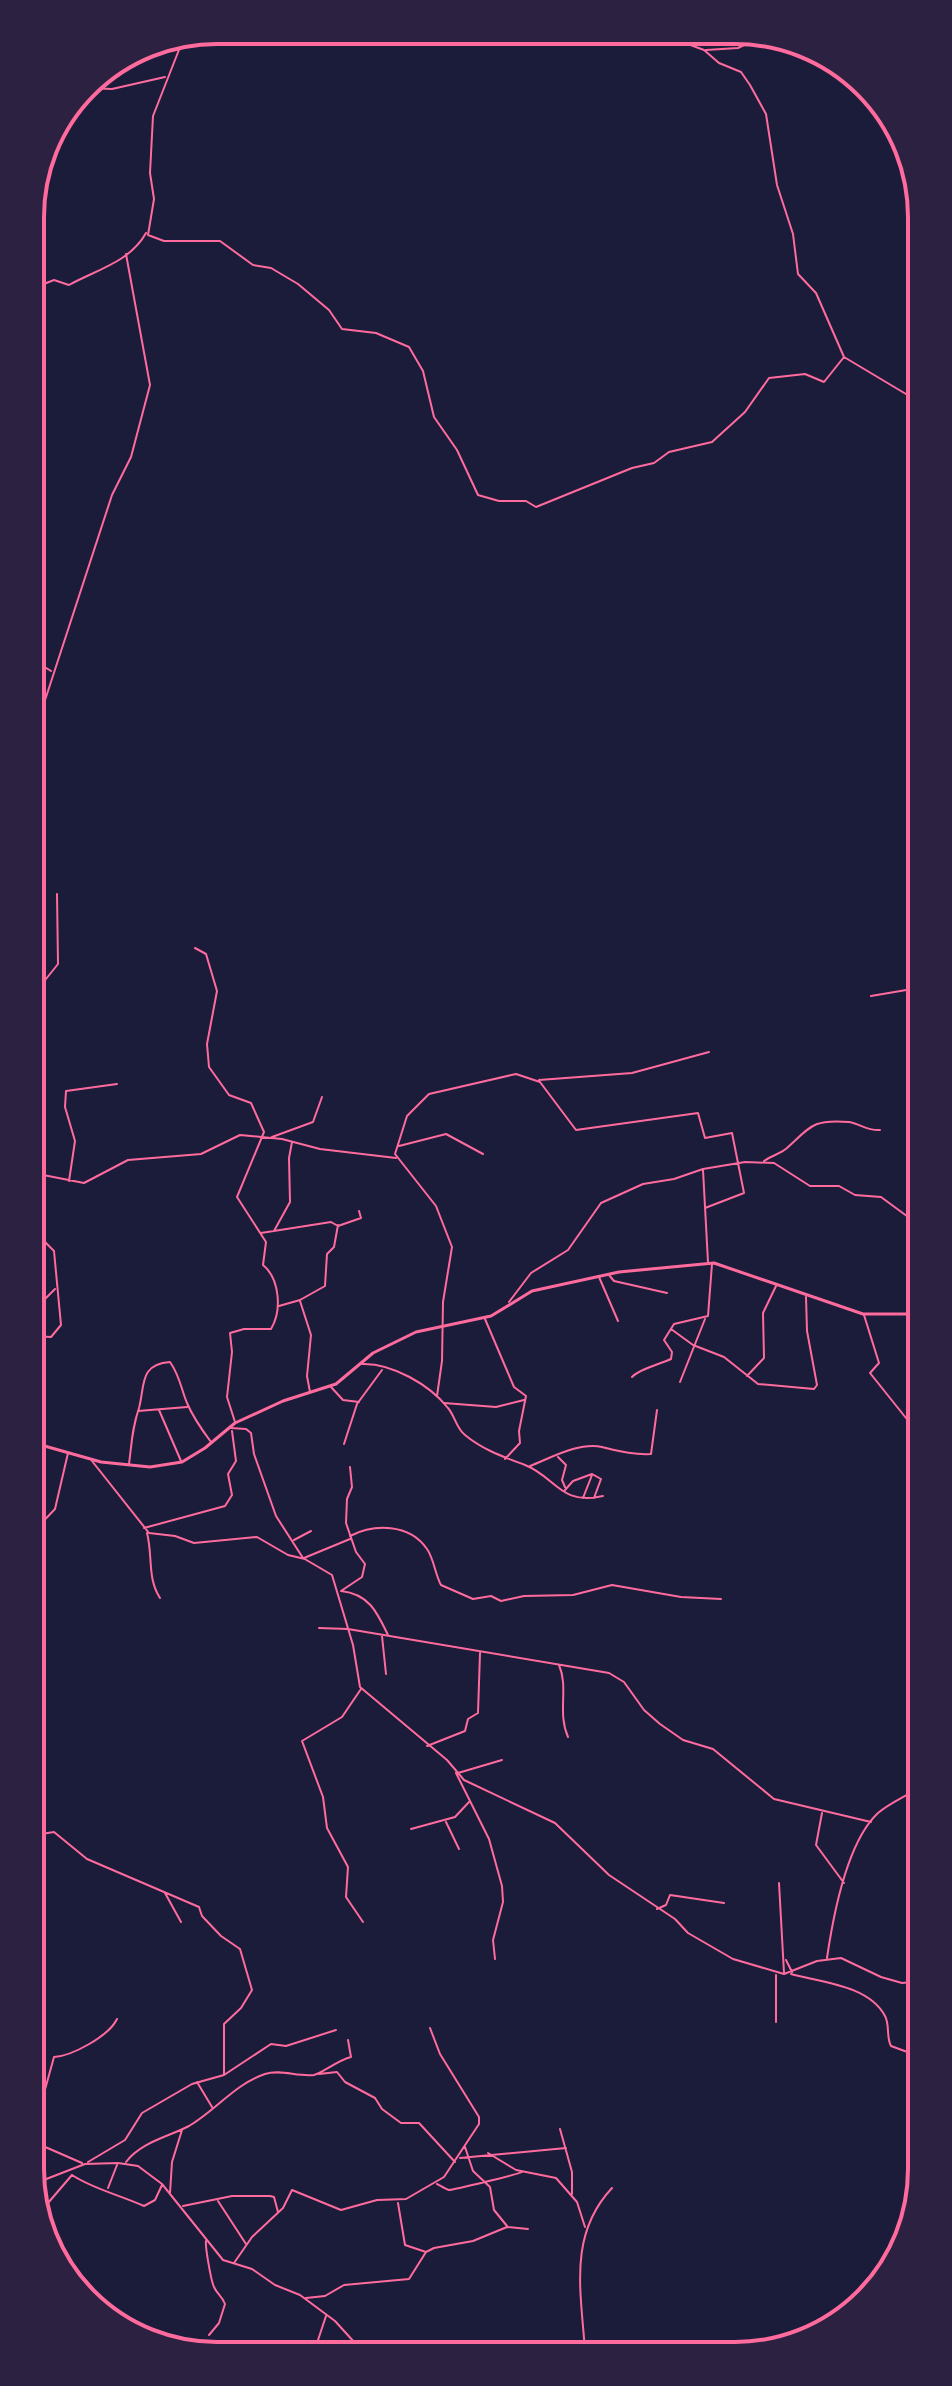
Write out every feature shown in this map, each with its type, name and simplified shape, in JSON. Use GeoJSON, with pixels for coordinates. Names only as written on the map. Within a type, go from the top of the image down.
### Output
{"type":"FeatureCollection","features":[{"type":"Feature","properties":{"kind":"street"},"geometry":{"type":"LineString","coordinates":[[688,44],[741,72],[765,109],[777,185],[794,236],[797,272],[816,293],[844,357],[908,395]]}},
{"type":"Feature","properties":{"kind":"street"},"geometry":{"type":"LineString","coordinates":[[704,50],[738,48],[745,44]]}},
{"type":"Feature","properties":{"kind":"street"},"geometry":{"type":"LineString","coordinates":[[141,242],[147,231],[154,197],[150,173],[153,116],[179,48]]}},
{"type":"Feature","properties":{"kind":"street"},"geometry":{"type":"LineString","coordinates":[[102,89],[167,77]]}},
{"type":"Feature","properties":{"kind":"street"},"geometry":{"type":"LineString","coordinates":[[147,231],[151,238]]}},
{"type":"Feature","properties":{"kind":"street"},"geometry":{"type":"LineString","coordinates":[[44,284],[54,280],[69,285],[85,275],[109,268],[141,242],[151,238],[203,243],[220,241],[253,265],[271,268],[298,284],[320,300],[342,329],[376,333],[404,343],[421,365],[430,409],[457,450],[472,489],[490,500],[520,500],[536,507],[654,463],[669,452],[712,442],[745,412],[769,378],[805,374],[824,382],[844,357]]}},
{"type":"Feature","properties":{"kind":"street"},"geometry":{"type":"LineString","coordinates":[[44,699],[83,590],[114,489],[131,457],[150,385],[126,254]]}},
{"type":"Feature","properties":{"kind":"street"},"geometry":{"type":"LineString","coordinates":[[44,667],[52,672]]}},
{"type":"Feature","properties":{"kind":"street"},"geometry":{"type":"LineString","coordinates":[[44,982],[58,964],[57,894]]}},
{"type":"Feature","properties":{"kind":"street"},"geometry":{"type":"LineString","coordinates":[[195,948],[206,954],[217,991],[207,1044],[209,1067],[229,1095],[243,1098],[252,1105],[263,1126],[264,1137],[237,1195],[244,1213],[267,1244],[263,1265],[271,1272],[278,1306],[271,1329],[244,1329],[230,1333],[232,1352],[227,1397],[235,1423]]}},
{"type":"Feature","properties":{"kind":"street"},"geometry":{"type":"LineString","coordinates":[[871,996],[908,991]]}},
{"type":"Feature","properties":{"kind":"street"},"geometry":{"type":"LineString","coordinates":[[396,1158],[407,1116],[431,1093],[516,1074],[537,1080],[632,1073],[709,1052]]}},
{"type":"Feature","properties":{"kind":"street"},"geometry":{"type":"LineString","coordinates":[[537,1080],[576,1130],[698,1113],[705,1138],[732,1133],[744,1195],[705,1208]]}},
{"type":"Feature","properties":{"kind":"street"},"geometry":{"type":"LineString","coordinates":[[69,1182],[75,1141],[65,1107],[66,1091],[117,1084]]}},
{"type":"Feature","properties":{"kind":"street"},"geometry":{"type":"LineString","coordinates":[[271,1137],[313,1122],[322,1097]]}},
{"type":"Feature","properties":{"kind":"street"},"geometry":{"type":"LineString","coordinates":[[763,1161],[786,1149],[812,1124],[850,1122],[870,1131],[880,1130]]}},
{"type":"Feature","properties":{"kind":"street"},"geometry":{"type":"LineString","coordinates":[[398,1146],[446,1134],[483,1154]]}},
{"type":"Feature","properties":{"kind":"street"},"geometry":{"type":"LineString","coordinates":[[44,1173],[69,1182],[94,1180],[130,1159],[192,1156],[215,1150],[236,1136],[271,1137],[396,1158],[436,1206],[451,1238],[452,1255],[442,1325],[442,1361],[437,1396]]}},
{"type":"Feature","properties":{"kind":"street"},"geometry":{"type":"LineString","coordinates":[[273,1232],[290,1202],[289,1158],[293,1141]]}},
{"type":"Feature","properties":{"kind":"street"},"geometry":{"type":"LineString","coordinates":[[44,1446],[91,1460],[129,1465],[152,1467],[182,1462],[212,1443],[235,1423],[283,1401],[330,1386],[390,1344],[442,1325],[496,1314],[531,1273],[568,1250],[601,1203],[643,1184],[671,1180],[738,1162],[763,1161],[786,1169],[808,1186],[839,1186],[855,1195],[881,1197],[908,1217]]}},
{"type":"Feature","properties":{"kind":"street"},"geometry":{"type":"LineString","coordinates":[[680,1382],[709,1312],[710,1263],[703,1169]]}},
{"type":"Feature","properties":{"kind":"street"},"geometry":{"type":"LineString","coordinates":[[338,1225],[361,1217],[359,1211]]}},
{"type":"Feature","properties":{"kind":"street"},"geometry":{"type":"LineString","coordinates":[[260,1233],[332,1221],[338,1225]]}},
{"type":"Feature","properties":{"kind":"street"},"geometry":{"type":"LineString","coordinates":[[278,1306],[300,1300],[325,1286],[327,1254],[334,1247],[338,1225]]}},
{"type":"Feature","properties":{"kind":"street"},"geometry":{"type":"LineString","coordinates":[[44,1241],[54,1251],[61,1326],[51,1337],[44,1337]]}},
{"type":"Feature","properties":{"kind":"street"},"geometry":{"type":"LineString","coordinates":[[509,1302],[532,1291],[608,1274],[710,1263],[863,1314],[908,1314]]}},
{"type":"Feature","properties":{"kind":"street"},"geometry":{"type":"LineString","coordinates":[[608,1274],[614,1281],[667,1293]]}},
{"type":"Feature","properties":{"kind":"street"},"geometry":{"type":"LineString","coordinates":[[599,1276],[618,1321]]}},
{"type":"Feature","properties":{"kind":"street"},"geometry":{"type":"LineString","coordinates":[[747,1376],[764,1358],[763,1313],[777,1285]]}},
{"type":"Feature","properties":{"kind":"street"},"geometry":{"type":"LineString","coordinates":[[44,1300],[56,1288]]}},
{"type":"Feature","properties":{"kind":"street"},"geometry":{"type":"LineString","coordinates":[[671,1329],[693,1345],[724,1357],[758,1384],[808,1390],[817,1387],[807,1331],[806,1296]]}},
{"type":"Feature","properties":{"kind":"street"},"geometry":{"type":"LineString","coordinates":[[300,1300],[311,1335],[307,1376],[310,1394]]}},
{"type":"Feature","properties":{"kind":"street"},"geometry":{"type":"LineString","coordinates":[[863,1314],[879,1363],[870,1373],[908,1420]]}},
{"type":"Feature","properties":{"kind":"street"},"geometry":{"type":"LineString","coordinates":[[485,1317],[514,1387],[525,1394],[520,1443],[505,1459]]}},
{"type":"Feature","properties":{"kind":"street"},"geometry":{"type":"LineString","coordinates":[[632,1377],[639,1369],[656,1367],[671,1359],[664,1340],[676,1324],[706,1317]]}},
{"type":"Feature","properties":{"kind":"street"},"geometry":{"type":"LineString","coordinates":[[129,1465],[132,1422],[144,1377],[153,1365],[164,1362],[173,1366],[185,1390],[188,1406],[212,1443]]}},
{"type":"Feature","properties":{"kind":"street"},"geometry":{"type":"LineString","coordinates":[[360,1364],[416,1381],[437,1396],[465,1435],[505,1459],[529,1467],[582,1499],[603,1496]]}},
{"type":"Feature","properties":{"kind":"street"},"geometry":{"type":"LineString","coordinates":[[344,1444],[359,1402],[383,1369]]}},
{"type":"Feature","properties":{"kind":"street"},"geometry":{"type":"LineString","coordinates":[[330,1386],[343,1400],[359,1402]]}},
{"type":"Feature","properties":{"kind":"street"},"geometry":{"type":"LineString","coordinates":[[443,1403],[496,1407],[525,1400]]}},
{"type":"Feature","properties":{"kind":"street"},"geometry":{"type":"LineString","coordinates":[[137,1411],[188,1406]]}},
{"type":"Feature","properties":{"kind":"street"},"geometry":{"type":"LineString","coordinates":[[159,1410],[182,1462]]}},
{"type":"Feature","properties":{"kind":"street"},"geometry":{"type":"LineString","coordinates":[[529,1467],[572,1449],[599,1447],[615,1453],[651,1454],[657,1410]]}},
{"type":"Feature","properties":{"kind":"street"},"geometry":{"type":"LineString","coordinates":[[145,1530],[225,1506],[232,1495],[228,1474],[236,1458],[229,1429]]}},
{"type":"Feature","properties":{"kind":"street"},"geometry":{"type":"LineString","coordinates":[[229,1429],[246,1429],[251,1433],[254,1454],[274,1513],[304,1559]]}},
{"type":"Feature","properties":{"kind":"street"},"geometry":{"type":"LineString","coordinates":[[44,1521],[55,1509],[68,1452]]}},
{"type":"Feature","properties":{"kind":"street"},"geometry":{"type":"LineString","coordinates":[[557,1457],[566,1465],[562,1480],[565,1490]]}},
{"type":"Feature","properties":{"kind":"street"},"geometry":{"type":"LineString","coordinates":[[91,1460],[134,1510],[145,1530],[153,1562],[151,1579],[160,1598]]}},
{"type":"Feature","properties":{"kind":"street"},"geometry":{"type":"LineString","coordinates":[[341,1591],[362,1577],[365,1569],[364,1559],[356,1552],[346,1523],[347,1499],[352,1487],[350,1467]]}},
{"type":"Feature","properties":{"kind":"street"},"geometry":{"type":"LineString","coordinates":[[565,1490],[576,1479],[593,1474],[601,1479],[594,1498]]}},
{"type":"Feature","properties":{"kind":"street"},"geometry":{"type":"LineString","coordinates":[[582,1499],[593,1474]]}},
{"type":"Feature","properties":{"kind":"street"},"geometry":{"type":"LineString","coordinates":[[304,1559],[379,1526],[414,1536],[428,1550],[441,1585],[473,1599],[489,1596],[501,1601],[528,1596],[566,1596],[612,1585],[684,1598],[721,1599]]}},
{"type":"Feature","properties":{"kind":"street"},"geometry":{"type":"LineString","coordinates":[[145,1530],[194,1543],[257,1537],[288,1555],[304,1559],[331,1573],[348,1629],[356,1677],[362,1688],[474,1786],[557,1824],[585,1855],[656,1909],[725,1955],[776,1974],[791,1973],[827,1959],[841,1958],[902,1983],[908,1982]]}},
{"type":"Feature","properties":{"kind":"street"},"geometry":{"type":"LineString","coordinates":[[292,1540],[311,1531]]}},
{"type":"Feature","properties":{"kind":"street"},"geometry":{"type":"LineString","coordinates":[[336,1591],[357,1593],[369,1602],[390,1637]]}},
{"type":"Feature","properties":{"kind":"street"},"geometry":{"type":"LineString","coordinates":[[319,1628],[348,1629],[609,1673],[621,1679],[646,1712],[677,1736],[713,1749],[780,1802],[871,1822]]}},
{"type":"Feature","properties":{"kind":"street"},"geometry":{"type":"LineString","coordinates":[[381,1635],[386,1674]]}},
{"type":"Feature","properties":{"kind":"street"},"geometry":{"type":"LineString","coordinates":[[427,1746],[465,1731],[468,1719],[478,1713],[480,1652]]}},
{"type":"Feature","properties":{"kind":"street"},"geometry":{"type":"LineString","coordinates":[[558,1664],[562,1674],[561,1714],[568,1737]]}},
{"type":"Feature","properties":{"kind":"street"},"geometry":{"type":"LineString","coordinates":[[362,1688],[342,1717],[302,1742],[323,1797],[327,1828],[348,1867],[346,1897],[363,1922]]}},
{"type":"Feature","properties":{"kind":"street"},"geometry":{"type":"LineString","coordinates":[[456,1772],[502,1760]]}},
{"type":"Feature","properties":{"kind":"street"},"geometry":{"type":"LineString","coordinates":[[456,1772],[491,1843],[504,1895],[493,1940],[495,1959]]}},
{"type":"Feature","properties":{"kind":"street"},"geometry":{"type":"LineString","coordinates":[[827,1959],[855,1847],[871,1822],[908,1794]]}},
{"type":"Feature","properties":{"kind":"street"},"geometry":{"type":"LineString","coordinates":[[411,1829],[445,1821],[459,1814],[470,1801]]}},
{"type":"Feature","properties":{"kind":"street"},"geometry":{"type":"LineString","coordinates":[[822,1812],[816,1845],[845,1883]]}},
{"type":"Feature","properties":{"kind":"street"},"geometry":{"type":"LineString","coordinates":[[445,1821],[459,1849]]}},
{"type":"Feature","properties":{"kind":"street"},"geometry":{"type":"LineString","coordinates":[[44,1834],[54,1832],[87,1859],[199,1907],[202,1916],[221,1936],[242,1952],[252,1990],[241,2008],[224,2024],[224,2075]]}},
{"type":"Feature","properties":{"kind":"street"},"geometry":{"type":"LineString","coordinates":[[779,1883],[784,1974]]}},
{"type":"Feature","properties":{"kind":"street"},"geometry":{"type":"LineString","coordinates":[[164,1893],[181,1922]]}},
{"type":"Feature","properties":{"kind":"street"},"geometry":{"type":"LineString","coordinates":[[656,1909],[666,1905],[670,1895],[724,1903]]}},
{"type":"Feature","properties":{"kind":"street"},"geometry":{"type":"LineString","coordinates":[[785,1959],[791,1973]]}},
{"type":"Feature","properties":{"kind":"street"},"geometry":{"type":"LineString","coordinates":[[791,1973],[825,1979],[863,1996],[885,2015],[891,2046],[908,2052]]}},
{"type":"Feature","properties":{"kind":"street"},"geometry":{"type":"LineString","coordinates":[[776,1974],[776,2022]]}},
{"type":"Feature","properties":{"kind":"street"},"geometry":{"type":"LineString","coordinates":[[44,2094],[54,2057],[65,2057],[81,2050],[90,2040],[111,2031],[117,2019]]}},
{"type":"Feature","properties":{"kind":"street"},"geometry":{"type":"LineString","coordinates":[[234,2263],[246,2244],[278,2212],[293,2190],[335,2209],[377,2200],[397,2202],[436,2183],[456,2163],[479,2117],[440,2054],[430,2028]]}},
{"type":"Feature","properties":{"kind":"street"},"geometry":{"type":"LineString","coordinates":[[44,2180],[85,2164],[125,2140],[142,2113],[197,2082],[224,2075],[271,2044],[286,2046],[336,2030]]}},
{"type":"Feature","properties":{"kind":"street"},"geometry":{"type":"LineString","coordinates":[[318,2074],[332,2062],[353,2056],[348,2040]]}},
{"type":"Feature","properties":{"kind":"street"},"geometry":{"type":"LineString","coordinates":[[126,2163],[151,2143],[183,2129],[266,2074],[338,2073],[345,2082],[375,2098],[382,2109],[401,2123],[419,2123],[456,2163]]}},
{"type":"Feature","properties":{"kind":"street"},"geometry":{"type":"LineString","coordinates":[[197,2082],[213,2108]]}},
{"type":"Feature","properties":{"kind":"street"},"geometry":{"type":"LineString","coordinates":[[170,2194],[172,2162],[183,2129]]}},
{"type":"Feature","properties":{"kind":"street"},"geometry":{"type":"LineString","coordinates":[[560,2129],[566,2148],[572,2195],[586,2229]]}},
{"type":"Feature","properties":{"kind":"street"},"geometry":{"type":"LineString","coordinates":[[465,2147],[475,2174],[491,2190],[494,2210],[507,2227]]}},
{"type":"Feature","properties":{"kind":"street"},"geometry":{"type":"LineString","coordinates":[[44,2148],[58,2156],[85,2164],[126,2163],[138,2166],[162,2184],[223,2260],[252,2269],[275,2285],[305,2298],[354,2342]]}},
{"type":"Feature","properties":{"kind":"street"},"geometry":{"type":"LineString","coordinates":[[459,2159],[488,2153],[566,2148]]}},
{"type":"Feature","properties":{"kind":"street"},"geometry":{"type":"LineString","coordinates":[[488,2153],[522,2172],[552,2176],[572,2195]]}},
{"type":"Feature","properties":{"kind":"street"},"geometry":{"type":"LineString","coordinates":[[107,2189],[118,2163]]}},
{"type":"Feature","properties":{"kind":"street"},"geometry":{"type":"LineString","coordinates":[[48,2203],[72,2175],[72,2170]]}},
{"type":"Feature","properties":{"kind":"street"},"geometry":{"type":"LineString","coordinates":[[436,2183],[454,2190],[522,2172]]}},
{"type":"Feature","properties":{"kind":"street"},"geometry":{"type":"LineString","coordinates":[[72,2175],[88,2186],[107,2189],[144,2206],[155,2200],[162,2184]]}},
{"type":"Feature","properties":{"kind":"street"},"geometry":{"type":"LineString","coordinates":[[584,2342],[579,2287],[586,2229],[612,2188]]}},
{"type":"Feature","properties":{"kind":"street"},"geometry":{"type":"LineString","coordinates":[[181,2206],[198,2200],[273,2196],[278,2212]]}},
{"type":"Feature","properties":{"kind":"street"},"geometry":{"type":"LineString","coordinates":[[217,2200],[246,2244]]}},
{"type":"Feature","properties":{"kind":"street"},"geometry":{"type":"LineString","coordinates":[[397,2202],[405,2245],[426,2252],[478,2240],[507,2227],[528,2229]]}},
{"type":"Feature","properties":{"kind":"street"},"geometry":{"type":"LineString","coordinates":[[207,2240],[205,2249],[211,2265],[213,2287],[225,2304],[219,2323],[209,2335]]}},
{"type":"Feature","properties":{"kind":"street"},"geometry":{"type":"LineString","coordinates":[[305,2298],[325,2296],[340,2286],[409,2279],[426,2252]]}},
{"type":"Feature","properties":{"kind":"street"},"geometry":{"type":"LineString","coordinates":[[317,2342],[326,2315]]}}]}
